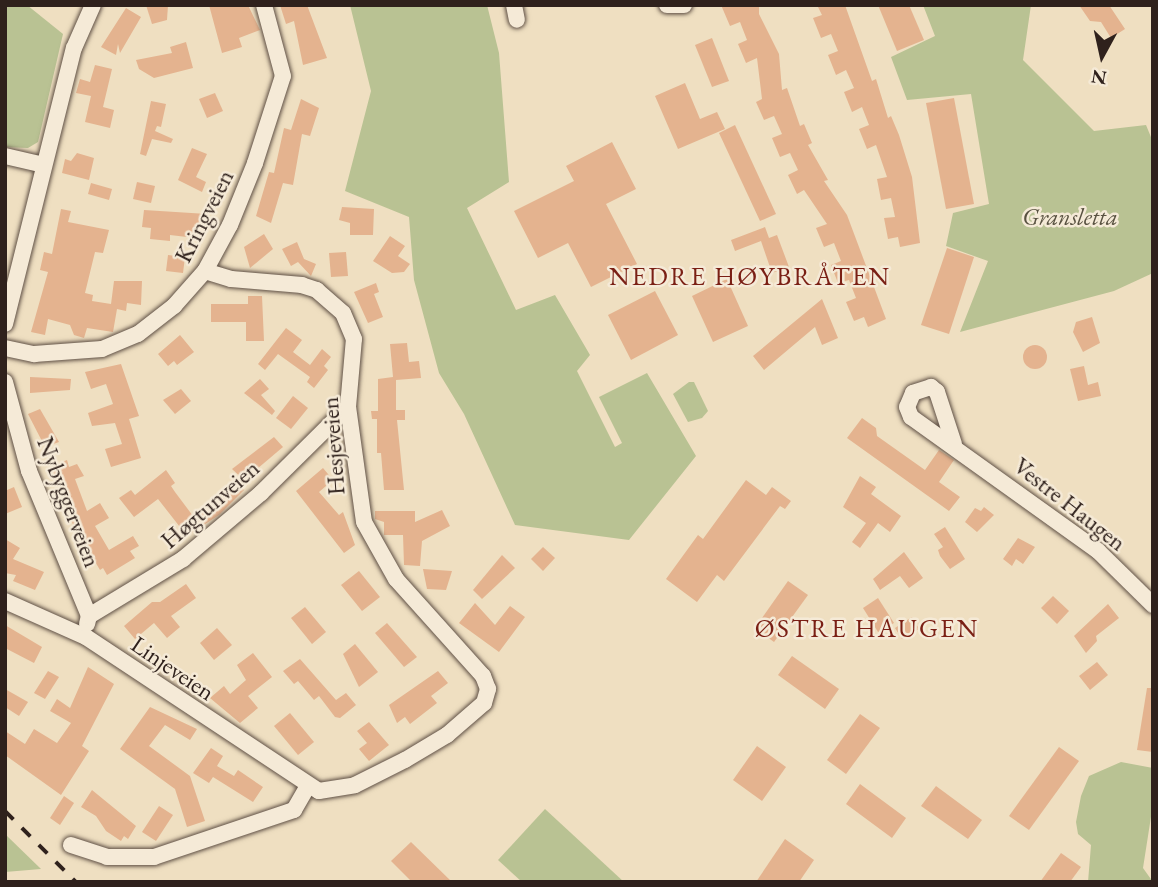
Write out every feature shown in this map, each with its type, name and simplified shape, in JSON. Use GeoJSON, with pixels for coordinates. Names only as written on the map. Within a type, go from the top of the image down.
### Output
{"type":"FeatureCollection","features":[{"type":"Feature","properties":{"kind":"street"},"geometry":{"type":"LineString","coordinates":[[5,324],[78,35],[93,5]]}},
{"type":"Feature","properties":{"kind":"street","name":"Kringveien"},"geometry":{"type":"LineString","coordinates":[[5,348],[34,354],[102,349],[147,327],[174,306],[205,271],[230,225],[256,163],[283,76],[264,5]]}},
{"type":"Feature","properties":{"kind":"street"},"geometry":{"type":"LineString","coordinates":[[667,5],[684,5]]}},
{"type":"Feature","properties":{"kind":"street"},"geometry":{"type":"LineString","coordinates":[[5,156],[44,165]]}},
{"type":"Feature","properties":{"kind":"street","name":"Hesjeveien"},"geometry":{"type":"LineString","coordinates":[[205,271],[244,281],[302,285],[329,299],[342,313],[354,339],[348,407],[356,441],[359,503],[372,542],[396,579],[487,683],[480,708],[428,747],[341,790],[326,792],[308,786]]}},
{"type":"Feature","properties":{"kind":"street","name":"Nybyggerveien"},"geometry":{"type":"LineString","coordinates":[[5,383],[29,471],[89,616]]}},
{"type":"Feature","properties":{"kind":"street","name":"Høgtunveien"},"geometry":{"type":"LineString","coordinates":[[89,616],[183,559],[261,493],[348,407]]}},
{"type":"Feature","properties":{"kind":"street","name":"Vestre Haugen"},"geometry":{"type":"LineString","coordinates":[[954,444],[1098,551],[1153,606]]}},
{"type":"Feature","properties":{"kind":"street","name":"Linjeveien"},"geometry":{"type":"LineString","coordinates":[[5,601],[86,637],[308,786]]}},
{"type":"Feature","properties":{"kind":"street"},"geometry":{"type":"LineString","coordinates":[[86,637],[89,616]]}},
{"type":"Feature","properties":{"kind":"street"},"geometry":{"type":"LineString","coordinates":[[71,845],[107,857],[154,857],[295,810],[308,786]]}},
{"type":"Feature","properties":{"kind":"green space"},"geometry":{"type":"Polygon","coordinates":[[[5,5],[27,5],[63,34],[38,142],[28,148],[5,147],[5,5]]]}},
{"type":"Feature","properties":{"kind":"green space"},"geometry":{"type":"Polygon","coordinates":[[[350,5],[487,5],[499,53],[509,182],[467,208],[516,310],[555,295],[590,355],[577,371],[615,447],[622,443],[599,397],[647,373],[696,456],[629,540],[515,525],[464,414],[439,373],[414,280],[409,217],[345,191],[371,91],[350,5]]]}},
{"type":"Feature","properties":{"kind":"green space","name":"Gransletta"},"geometry":{"type":"Polygon","coordinates":[[[923,5],[1031,5],[1023,60],[1094,131],[1146,125],[1153,142],[1153,273],[1114,291],[960,332],[988,261],[946,246],[953,213],[989,204],[971,94],[907,100],[891,57],[935,36],[923,5]]]}},
{"type":"Feature","properties":{"kind":"green space"},"geometry":{"type":"Polygon","coordinates":[[[689,382],[694,382],[708,411],[702,418],[688,422],[673,394],[689,382]]]}},
{"type":"Feature","properties":{"kind":"green space"},"geometry":{"type":"Polygon","coordinates":[[[1121,762],[1153,768],[1153,804],[1143,868],[1153,882],[1088,882],[1091,845],[1078,834],[1076,822],[1081,796],[1089,776],[1121,762]]]}},
{"type":"Feature","properties":{"kind":"green space"},"geometry":{"type":"Polygon","coordinates":[[[545,809],[624,882],[522,882],[498,860],[545,809]]]}},
{"type":"Feature","properties":{"kind":"green space"},"geometry":{"type":"Polygon","coordinates":[[[5,834],[41,869],[5,872],[5,834]]]}},
{"type":"Feature","properties":{"kind":"building"},"geometry":{"type":"Polygon","coordinates":[[[146,5],[168,5],[167,20],[152,24],[146,5]]]}},
{"type":"Feature","properties":{"kind":"building"},"geometry":{"type":"Polygon","coordinates":[[[209,5],[248,5],[260,30],[239,38],[242,47],[222,53],[209,5]]]}},
{"type":"Feature","properties":{"kind":"building"},"geometry":{"type":"Polygon","coordinates":[[[280,5],[307,5],[327,58],[303,65],[294,21],[286,24],[280,5]]]}},
{"type":"Feature","properties":{"kind":"building"},"geometry":{"type":"Polygon","coordinates":[[[721,5],[759,5],[759,14],[779,54],[782,90],[787,88],[800,126],[804,124],[812,143],[808,145],[828,180],[824,181],[847,215],[886,319],[868,327],[864,317],[854,321],[846,302],[856,298],[849,280],[838,283],[831,265],[841,261],[834,243],[824,247],[816,228],[827,224],[804,190],[797,194],[788,175],[798,170],[790,153],[780,157],[772,138],[782,134],[774,116],[764,120],[756,102],[762,99],[757,58],[746,63],[738,44],[747,40],[740,22],[730,26],[721,5]]]}},
{"type":"Feature","properties":{"kind":"building"},"geometry":{"type":"Polygon","coordinates":[[[817,5],[845,5],[872,81],[876,79],[888,118],[891,116],[899,135],[912,177],[920,243],[900,247],[898,237],[888,239],[884,218],[895,217],[891,198],[881,200],[877,179],[887,177],[876,145],[867,149],[859,129],[869,125],[862,107],[852,112],[844,92],[854,88],[846,70],[836,75],[828,55],[838,51],[831,34],[821,38],[813,18],[822,15],[817,5]]]}},
{"type":"Feature","properties":{"kind":"building"},"geometry":{"type":"Polygon","coordinates":[[[878,5],[909,5],[924,40],[897,51],[878,5]]]}},
{"type":"Feature","properties":{"kind":"building"},"geometry":{"type":"Polygon","coordinates":[[[1079,5],[1109,5],[1125,29],[1111,38],[1101,22],[1090,21],[1079,5]]]}},
{"type":"Feature","properties":{"kind":"building"},"geometry":{"type":"Polygon","coordinates":[[[126,8],[141,17],[120,53],[118,44],[116,55],[101,47],[126,8]]]}},
{"type":"Feature","properties":{"kind":"building"},"geometry":{"type":"Polygon","coordinates":[[[712,38],[729,81],[712,87],[695,45],[712,38]]]}},
{"type":"Feature","properties":{"kind":"building"},"geometry":{"type":"Polygon","coordinates":[[[186,42],[193,68],[154,78],[139,69],[136,60],[172,53],[170,47],[186,42]]]}},
{"type":"Feature","properties":{"kind":"building"},"geometry":{"type":"Polygon","coordinates":[[[95,65],[112,69],[103,107],[114,110],[110,128],[85,122],[91,96],[76,93],[80,79],[90,82],[95,65]]]}},
{"type":"Feature","properties":{"kind":"building"},"geometry":{"type":"Polygon","coordinates":[[[685,83],[700,119],[717,112],[725,129],[678,149],[655,96],[685,83]]]}},
{"type":"Feature","properties":{"kind":"building"},"geometry":{"type":"Polygon","coordinates":[[[215,93],[223,111],[207,118],[199,99],[215,93]]]}},
{"type":"Feature","properties":{"kind":"building"},"geometry":{"type":"Polygon","coordinates":[[[954,98],[974,204],[946,209],[926,103],[954,98]]]}},
{"type":"Feature","properties":{"kind":"building"},"geometry":{"type":"Polygon","coordinates":[[[301,99],[319,108],[310,136],[302,134],[293,185],[283,183],[271,223],[256,216],[269,172],[274,173],[284,128],[291,130],[301,99]]]}},
{"type":"Feature","properties":{"kind":"building"},"geometry":{"type":"Polygon","coordinates":[[[151,101],[166,104],[161,127],[157,126],[155,131],[173,139],[171,143],[152,139],[146,156],[140,154],[151,101]]]}},
{"type":"Feature","properties":{"kind":"building"},"geometry":{"type":"Polygon","coordinates":[[[735,125],[776,214],[760,221],[719,133],[735,125]]]}},
{"type":"Feature","properties":{"kind":"building"},"geometry":{"type":"Polygon","coordinates":[[[612,142],[636,189],[606,204],[637,264],[591,287],[568,243],[538,258],[514,211],[574,181],[566,166],[612,142]]]}},
{"type":"Feature","properties":{"kind":"building"},"geometry":{"type":"Polygon","coordinates":[[[192,148],[207,154],[196,177],[206,182],[202,192],[178,180],[192,148]]]}},
{"type":"Feature","properties":{"kind":"building"},"geometry":{"type":"Polygon","coordinates":[[[77,153],[94,158],[89,180],[62,173],[65,159],[71,161],[77,153]]]}},
{"type":"Feature","properties":{"kind":"building"},"geometry":{"type":"Polygon","coordinates":[[[137,182],[155,186],[151,203],[133,199],[137,182]]]}},
{"type":"Feature","properties":{"kind":"building"},"geometry":{"type":"Polygon","coordinates":[[[91,183],[112,189],[109,200],[88,194],[91,183]]]}},
{"type":"Feature","properties":{"kind":"building"},"geometry":{"type":"Polygon","coordinates":[[[342,207],[374,209],[373,235],[350,235],[350,223],[339,220],[342,207]]]}},
{"type":"Feature","properties":{"kind":"building"},"geometry":{"type":"Polygon","coordinates":[[[61,209],[71,211],[68,222],[109,230],[103,253],[95,252],[85,293],[93,295],[92,301],[111,304],[114,281],[142,281],[141,305],[127,303],[126,311],[117,309],[113,332],[87,328],[84,338],[74,335],[70,325],[48,319],[45,335],[31,332],[48,272],[40,270],[44,252],[52,254],[61,209]]]}},
{"type":"Feature","properties":{"kind":"building"},"geometry":{"type":"Polygon","coordinates":[[[144,210],[207,214],[204,239],[170,235],[170,241],[150,239],[151,228],[142,227],[144,210]]]}},
{"type":"Feature","properties":{"kind":"building"},"geometry":{"type":"Polygon","coordinates":[[[765,227],[769,238],[777,235],[789,267],[772,273],[761,241],[735,251],[731,240],[765,227]]]}},
{"type":"Feature","properties":{"kind":"building"},"geometry":{"type":"Polygon","coordinates":[[[264,234],[273,249],[250,268],[244,247],[264,234]]]}},
{"type":"Feature","properties":{"kind":"building"},"geometry":{"type":"Polygon","coordinates":[[[390,236],[405,246],[398,256],[410,264],[404,272],[392,273],[373,261],[390,236]]]}},
{"type":"Feature","properties":{"kind":"building"},"geometry":{"type":"Polygon","coordinates":[[[297,242],[304,259],[316,264],[311,276],[298,262],[291,266],[282,249],[297,242]]]}},
{"type":"Feature","properties":{"kind":"building"},"geometry":{"type":"Polygon","coordinates":[[[947,248],[974,257],[949,334],[921,325],[947,248]]]}},
{"type":"Feature","properties":{"kind":"building"},"geometry":{"type":"Polygon","coordinates":[[[346,252],[348,276],[331,277],[329,253],[346,252]]]}},
{"type":"Feature","properties":{"kind":"building"},"geometry":{"type":"Polygon","coordinates":[[[168,255],[185,257],[183,273],[166,271],[168,255]]]}},
{"type":"Feature","properties":{"kind":"building"},"geometry":{"type":"Polygon","coordinates":[[[727,279],[748,326],[713,342],[692,296],[727,279]]]}},
{"type":"Feature","properties":{"kind":"building"},"geometry":{"type":"Polygon","coordinates":[[[376,283],[379,292],[374,294],[383,317],[368,323],[354,292],[376,283]]]}},
{"type":"Feature","properties":{"kind":"building"},"geometry":{"type":"Polygon","coordinates":[[[655,291],[678,335],[631,360],[608,315],[655,291]]]}},
{"type":"Feature","properties":{"kind":"building"},"geometry":{"type":"Polygon","coordinates":[[[248,296],[262,296],[264,341],[246,341],[246,322],[211,322],[211,304],[248,304],[248,296]]]}},
{"type":"Feature","properties":{"kind":"building"},"geometry":{"type":"Polygon","coordinates":[[[822,299],[838,338],[822,345],[815,327],[764,370],[753,356],[822,299]]]}},
{"type":"Feature","properties":{"kind":"building"},"geometry":{"type":"Polygon","coordinates":[[[1092,317],[1100,343],[1083,352],[1073,332],[1076,322],[1092,317]]]}},
{"type":"Feature","properties":{"kind":"building"},"geometry":{"type":"Polygon","coordinates":[[[286,328],[302,340],[293,352],[310,365],[322,349],[331,357],[324,366],[328,370],[314,388],[307,382],[310,377],[278,354],[265,370],[258,364],[286,328]]]}},
{"type":"Feature","properties":{"kind":"building"},"geometry":{"type":"Polygon","coordinates":[[[180,335],[194,352],[177,365],[174,361],[168,366],[158,354],[180,335]]]}},
{"type":"Feature","properties":{"kind":"building"},"geometry":{"type":"Polygon","coordinates":[[[407,343],[409,362],[419,361],[421,378],[396,380],[396,410],[405,410],[405,420],[397,420],[404,490],[384,490],[381,453],[377,453],[377,419],[372,419],[371,411],[378,411],[378,379],[393,377],[390,344],[407,343]]]}},
{"type":"Feature","properties":{"kind":"building"},"geometry":{"type":"Polygon","coordinates":[[[1035,345],[1043,349],[1047,357],[1043,365],[1035,369],[1027,365],[1023,357],[1027,349],[1035,345]]]}},
{"type":"Feature","properties":{"kind":"building"},"geometry":{"type":"Polygon","coordinates":[[[121,364],[139,416],[129,419],[141,458],[111,467],[105,449],[122,444],[115,423],[92,426],[88,413],[113,404],[106,384],[91,389],[85,372],[121,364]]]}},
{"type":"Feature","properties":{"kind":"building"},"geometry":{"type":"Polygon","coordinates":[[[1084,366],[1088,385],[1098,382],[1101,396],[1078,401],[1070,369],[1084,366]]]}},
{"type":"Feature","properties":{"kind":"building"},"geometry":{"type":"Polygon","coordinates":[[[30,377],[71,379],[70,390],[30,393],[30,377]]]}},
{"type":"Feature","properties":{"kind":"building"},"geometry":{"type":"Polygon","coordinates":[[[260,379],[269,389],[261,395],[275,411],[272,415],[244,393],[260,379]]]}},
{"type":"Feature","properties":{"kind":"building"},"geometry":{"type":"Polygon","coordinates":[[[181,389],[191,401],[175,414],[163,400],[181,389]]]}},
{"type":"Feature","properties":{"kind":"building"},"geometry":{"type":"Polygon","coordinates":[[[293,396],[308,408],[291,429],[276,418],[293,396]]]}},
{"type":"Feature","properties":{"kind":"building"},"geometry":{"type":"Polygon","coordinates":[[[40,409],[59,442],[45,447],[28,414],[40,409]]]}},
{"type":"Feature","properties":{"kind":"building"},"geometry":{"type":"Polygon","coordinates":[[[862,418],[876,428],[877,436],[925,470],[939,450],[954,460],[939,482],[960,497],[949,511],[847,438],[862,418]]]}},
{"type":"Feature","properties":{"kind":"building"},"geometry":{"type":"Polygon","coordinates":[[[274,437],[283,447],[244,480],[232,469],[274,437]]]}},
{"type":"Feature","properties":{"kind":"building"},"geometry":{"type":"Polygon","coordinates":[[[67,460],[69,467],[77,464],[84,476],[75,479],[87,511],[100,503],[109,518],[95,526],[109,550],[133,536],[139,546],[130,551],[135,558],[107,575],[103,568],[100,570],[71,521],[56,482],[52,466],[67,460]]]}},
{"type":"Feature","properties":{"kind":"building"},"geometry":{"type":"Polygon","coordinates":[[[323,468],[333,480],[319,492],[339,515],[343,512],[355,545],[344,553],[296,491],[323,468]]]}},
{"type":"Feature","properties":{"kind":"building"},"geometry":{"type":"Polygon","coordinates":[[[166,470],[175,483],[171,486],[193,516],[235,480],[244,490],[219,515],[187,536],[158,499],[134,517],[119,498],[131,490],[135,495],[166,470]]]}},
{"type":"Feature","properties":{"kind":"building"},"geometry":{"type":"Polygon","coordinates":[[[860,476],[876,487],[871,494],[901,516],[890,532],[878,523],[860,548],[852,542],[866,523],[843,507],[860,476]]]}},
{"type":"Feature","properties":{"kind":"building"},"geometry":{"type":"Polygon","coordinates":[[[746,480],[766,495],[772,487],[791,501],[785,509],[780,506],[724,581],[717,575],[697,602],[666,579],[698,535],[703,539],[746,480]]]}},
{"type":"Feature","properties":{"kind":"building"},"geometry":{"type":"Polygon","coordinates":[[[14,487],[22,507],[5,514],[5,491],[14,487]]]}},
{"type":"Feature","properties":{"kind":"building"},"geometry":{"type":"Polygon","coordinates":[[[984,507],[994,515],[977,532],[965,522],[975,508],[981,511],[984,507]]]}},
{"type":"Feature","properties":{"kind":"building"},"geometry":{"type":"Polygon","coordinates":[[[442,510],[450,526],[422,541],[420,566],[404,565],[403,535],[384,535],[384,522],[375,519],[375,511],[415,511],[415,522],[442,510]]]}},
{"type":"Feature","properties":{"kind":"building"},"geometry":{"type":"Polygon","coordinates":[[[945,527],[965,559],[950,569],[940,556],[938,550],[943,547],[934,534],[945,527]]]}},
{"type":"Feature","properties":{"kind":"building"},"geometry":{"type":"Polygon","coordinates":[[[1018,538],[1035,547],[1023,564],[1016,559],[1012,566],[1003,559],[1018,538]]]}},
{"type":"Feature","properties":{"kind":"building"},"geometry":{"type":"Polygon","coordinates":[[[5,539],[20,548],[13,559],[44,572],[35,590],[13,581],[16,575],[5,573],[5,539]]]}},
{"type":"Feature","properties":{"kind":"building"},"geometry":{"type":"Polygon","coordinates":[[[543,547],[555,558],[543,571],[531,559],[543,547]]]}},
{"type":"Feature","properties":{"kind":"building"},"geometry":{"type":"Polygon","coordinates":[[[904,552],[923,578],[909,588],[900,576],[880,590],[873,579],[904,552]]]}},
{"type":"Feature","properties":{"kind":"building"},"geometry":{"type":"Polygon","coordinates":[[[502,555],[515,568],[482,599],[473,590],[502,555]]]}},
{"type":"Feature","properties":{"kind":"building"},"geometry":{"type":"Polygon","coordinates":[[[423,569],[452,571],[446,590],[427,589],[423,569]]]}},
{"type":"Feature","properties":{"kind":"building"},"geometry":{"type":"Polygon","coordinates":[[[359,571],[380,597],[362,611],[341,585],[359,571]]]}},
{"type":"Feature","properties":{"kind":"building"},"geometry":{"type":"Polygon","coordinates":[[[788,581],[808,595],[774,642],[755,628],[788,581]]]}},
{"type":"Feature","properties":{"kind":"building"},"geometry":{"type":"Polygon","coordinates":[[[186,584],[196,598],[171,616],[180,627],[167,638],[154,623],[135,639],[124,626],[152,602],[160,602],[186,584]]]}},
{"type":"Feature","properties":{"kind":"building"},"geometry":{"type":"Polygon","coordinates":[[[1053,596],[1069,611],[1057,624],[1041,608],[1053,596]]]}},
{"type":"Feature","properties":{"kind":"building"},"geometry":{"type":"Polygon","coordinates":[[[878,598],[894,623],[878,632],[863,608],[878,598]]]}},
{"type":"Feature","properties":{"kind":"building"},"geometry":{"type":"Polygon","coordinates":[[[475,603],[495,625],[510,606],[525,617],[499,652],[459,623],[475,603]]]}},
{"type":"Feature","properties":{"kind":"building"},"geometry":{"type":"Polygon","coordinates":[[[1108,604],[1119,618],[1096,636],[1097,641],[1086,653],[1074,636],[1108,604]]]}},
{"type":"Feature","properties":{"kind":"building"},"geometry":{"type":"Polygon","coordinates":[[[305,607],[326,632],[312,644],[291,618],[305,607]]]}},
{"type":"Feature","properties":{"kind":"building"},"geometry":{"type":"Polygon","coordinates":[[[912,617],[919,629],[902,639],[895,628],[912,617]]]}},
{"type":"Feature","properties":{"kind":"building"},"geometry":{"type":"Polygon","coordinates":[[[387,623],[417,657],[404,667],[375,633],[387,623]]]}},
{"type":"Feature","properties":{"kind":"building"},"geometry":{"type":"Polygon","coordinates":[[[5,625],[42,647],[34,663],[5,648],[5,625]]]}},
{"type":"Feature","properties":{"kind":"building"},"geometry":{"type":"Polygon","coordinates":[[[217,628],[232,645],[214,660],[200,643],[217,628]]]}},
{"type":"Feature","properties":{"kind":"building"},"geometry":{"type":"Polygon","coordinates":[[[355,644],[378,672],[359,687],[343,654],[355,644]]]}},
{"type":"Feature","properties":{"kind":"building"},"geometry":{"type":"Polygon","coordinates":[[[253,653],[272,677],[248,696],[258,708],[240,723],[210,698],[224,686],[230,694],[246,680],[237,665],[253,653]]]}},
{"type":"Feature","properties":{"kind":"building"},"geometry":{"type":"Polygon","coordinates":[[[792,656],[839,689],[825,709],[778,675],[792,656]]]}},
{"type":"Feature","properties":{"kind":"building"},"geometry":{"type":"Polygon","coordinates":[[[300,659],[336,700],[346,693],[356,705],[340,718],[335,717],[319,696],[314,700],[298,681],[294,684],[283,671],[300,659]]]}},
{"type":"Feature","properties":{"kind":"building"},"geometry":{"type":"Polygon","coordinates":[[[1097,662],[1108,675],[1090,690],[1079,676],[1097,662]]]}},
{"type":"Feature","properties":{"kind":"building"},"geometry":{"type":"Polygon","coordinates":[[[88,667],[114,684],[82,746],[89,751],[61,795],[5,755],[5,731],[25,744],[34,729],[57,743],[71,723],[50,711],[57,699],[70,708],[88,667]]]}},
{"type":"Feature","properties":{"kind":"building"},"geometry":{"type":"Polygon","coordinates":[[[48,671],[59,677],[45,699],[34,693],[48,671]]]}},
{"type":"Feature","properties":{"kind":"building"},"geometry":{"type":"Polygon","coordinates":[[[438,671],[448,683],[431,696],[437,703],[410,724],[405,717],[397,723],[389,705],[438,671]]]}},
{"type":"Feature","properties":{"kind":"building"},"geometry":{"type":"Polygon","coordinates":[[[1147,688],[1153,688],[1153,752],[1137,750],[1147,688]]]}},
{"type":"Feature","properties":{"kind":"building"},"geometry":{"type":"Polygon","coordinates":[[[5,689],[28,702],[19,716],[5,707],[5,689]]]}},
{"type":"Feature","properties":{"kind":"building"},"geometry":{"type":"Polygon","coordinates":[[[150,707],[197,729],[190,740],[165,725],[149,746],[190,776],[205,821],[187,827],[175,789],[120,749],[150,707]]]}},
{"type":"Feature","properties":{"kind":"building"},"geometry":{"type":"Polygon","coordinates":[[[290,713],[314,742],[298,755],[274,726],[290,713]]]}},
{"type":"Feature","properties":{"kind":"building"},"geometry":{"type":"Polygon","coordinates":[[[860,714],[880,728],[846,774],[827,760],[860,714]]]}},
{"type":"Feature","properties":{"kind":"building"},"geometry":{"type":"Polygon","coordinates":[[[369,722],[389,745],[369,761],[359,749],[367,743],[357,731],[369,722]]]}},
{"type":"Feature","properties":{"kind":"building"},"geometry":{"type":"Polygon","coordinates":[[[757,746],[786,767],[762,801],[733,780],[757,746]]]}},
{"type":"Feature","properties":{"kind":"building"},"geometry":{"type":"Polygon","coordinates":[[[1059,747],[1079,761],[1029,830],[1009,816],[1059,747]]]}},
{"type":"Feature","properties":{"kind":"building"},"geometry":{"type":"Polygon","coordinates":[[[211,748],[223,756],[217,766],[234,776],[238,770],[263,787],[253,802],[213,777],[209,783],[193,773],[211,748]]]}},
{"type":"Feature","properties":{"kind":"building"},"geometry":{"type":"Polygon","coordinates":[[[860,784],[906,818],[892,838],[846,804],[860,784]]]}},
{"type":"Feature","properties":{"kind":"building"},"geometry":{"type":"Polygon","coordinates":[[[936,786],[982,820],[968,839],[921,806],[936,786]]]}},
{"type":"Feature","properties":{"kind":"building"},"geometry":{"type":"Polygon","coordinates":[[[92,790],[136,826],[128,839],[124,836],[121,841],[106,831],[96,816],[81,807],[92,790]]]}},
{"type":"Feature","properties":{"kind":"building"},"geometry":{"type":"Polygon","coordinates":[[[64,796],[74,803],[60,825],[50,818],[64,796]]]}},
{"type":"Feature","properties":{"kind":"building"},"geometry":{"type":"Polygon","coordinates":[[[159,806],[173,815],[156,841],[142,832],[159,806]]]}},
{"type":"Feature","properties":{"kind":"building"},"geometry":{"type":"Polygon","coordinates":[[[785,839],[814,860],[799,882],[756,882],[785,839]]]}},
{"type":"Feature","properties":{"kind":"building"},"geometry":{"type":"Polygon","coordinates":[[[411,842],[452,882],[412,882],[391,861],[411,842]]]}},
{"type":"Feature","properties":{"kind":"building"},"geometry":{"type":"Polygon","coordinates":[[[1061,853],[1081,867],[1070,882],[1040,882],[1061,853]]]}},
{"type":"Feature","properties":{"kind":"railway"},"geometry":{"type":"LineString","coordinates":[[5,811],[76,882]]}},
{"type":"Feature","properties":{"kind":"district","name":"NEDRE HØYBRÅTEN"},"geometry":{"type":"Point","coordinates":[750,277]}},
{"type":"Feature","properties":{"kind":"district","name":"ØSTRE HAUGEN"},"geometry":{"type":"Point","coordinates":[867,629]}}]}
